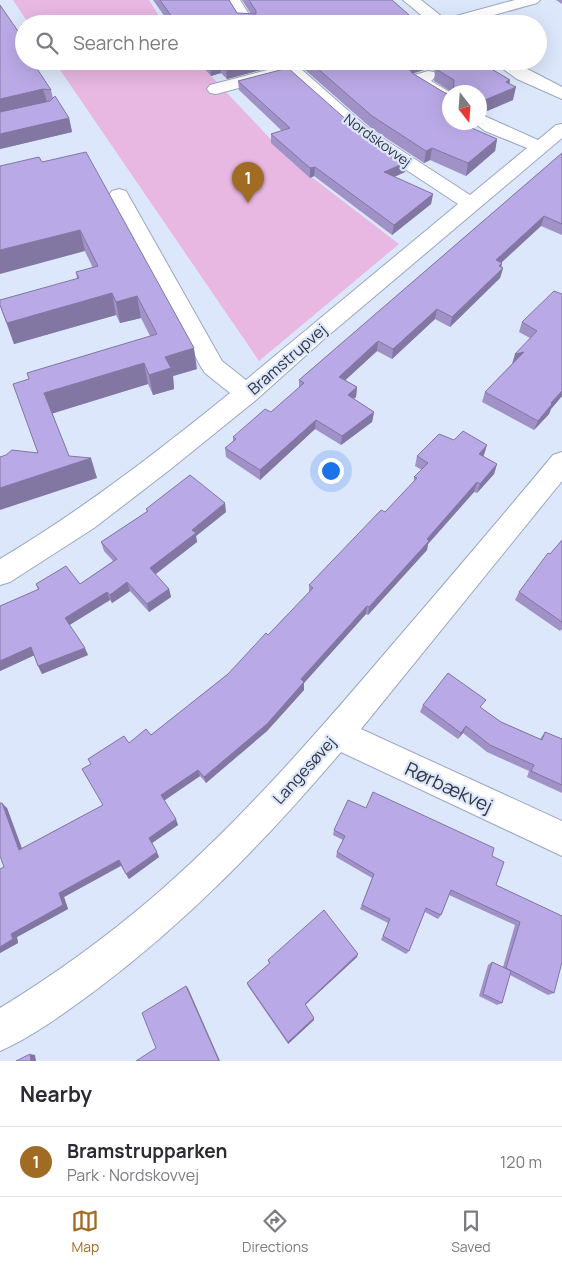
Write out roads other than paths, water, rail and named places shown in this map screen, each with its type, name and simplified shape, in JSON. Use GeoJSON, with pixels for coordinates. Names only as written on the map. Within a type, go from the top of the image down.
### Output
{"type":"FeatureCollection","features":[{"type":"Feature","properties":{"kind":"street"},"geometry":{"type":"LineString","coordinates":[[232,0],[242,15]]}},
{"type":"Feature","properties":{"kind":"street"},"geometry":{"type":"LineString","coordinates":[[411,0],[430,15]]}},
{"type":"Feature","properties":{"kind":"street"},"geometry":{"type":"LineString","coordinates":[[476,15],[532,0]]}},
{"type":"Feature","properties":{"kind":"street","name":"Nordskovvej"},"geometry":{"type":"LineString","coordinates":[[216,89],[271,70]]}},
{"type":"Feature","properties":{"kind":"street","name":"Nordskovvej"},"geometry":{"type":"LineString","coordinates":[[292,70],[364,134],[471,204]]}},
{"type":"Feature","properties":{"kind":"street"},"geometry":{"type":"LineString","coordinates":[[515,70],[562,94]]}},
{"type":"Feature","properties":{"kind":"street"},"geometry":{"type":"LineString","coordinates":[[428,76],[417,80],[442,95]]}},
{"type":"Feature","properties":{"kind":"street"},"geometry":{"type":"LineString","coordinates":[[487,124],[540,147]]}},
{"type":"Feature","properties":{"kind":"street","name":"Bramstrupvej"},"geometry":{"type":"LineString","coordinates":[[0,573],[50,544],[126,491],[246,394],[562,129]]}},
{"type":"Feature","properties":{"kind":"street"},"geometry":{"type":"LineString","coordinates":[[119,195],[213,367],[246,394]]}},
{"type":"Feature","properties":{"kind":"street","name":"Langesøvej"},"geometry":{"type":"LineString","coordinates":[[0,1031],[60,994],[113,955],[191,889],[291,787],[556,479]]}},
{"type":"Feature","properties":{"kind":"street","name":"Rørbækvej"},"geometry":{"type":"LineString","coordinates":[[336,734],[562,839]]}},
{"type":"Feature","properties":{"kind":"place","name":"Bramstrupparken"},"geometry":{"type":"Point","coordinates":[248,203]}}]}
